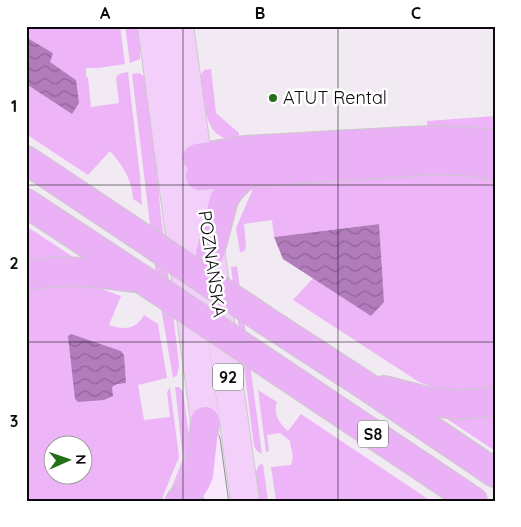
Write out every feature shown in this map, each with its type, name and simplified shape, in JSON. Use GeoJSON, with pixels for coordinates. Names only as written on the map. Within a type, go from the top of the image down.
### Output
{"type":"FeatureCollection","features":[{"type":"Feature","properties":{"kind":"highway"},"geometry":{"type":"LineString","coordinates":[[199,167],[244,150],[436,140],[474,142],[495,146]]}},
{"type":"Feature","properties":{"kind":"highway","name":"S8"},"geometry":{"type":"LineString","coordinates":[[26,160],[495,473]]}},
{"type":"Feature","properties":{"kind":"highway"},"geometry":{"type":"LineString","coordinates":[[199,167],[246,173],[435,160],[477,162],[495,166]]}},
{"type":"Feature","properties":{"kind":"highway"},"geometry":{"type":"LineString","coordinates":[[210,253],[224,199],[246,173]]}},
{"type":"Feature","properties":{"kind":"highway","name":"S8"},"geometry":{"type":"LineString","coordinates":[[26,203],[473,501]]}},
{"type":"Feature","properties":{"kind":"highway"},"geometry":{"type":"LineString","coordinates":[[26,277],[40,273],[78,271],[140,278]]}},
{"type":"Feature","properties":{"kind":"highway"},"geometry":{"type":"LineString","coordinates":[[363,384],[422,400],[441,403],[460,405],[495,401]]}},
{"type":"Feature","properties":{"kind":"highway"},"geometry":{"type":"LineString","coordinates":[[180,501],[190,492],[199,475],[206,420]]}},
{"type":"Feature","properties":{"kind":"main road","name":"POZNAŃSKA"},"geometry":{"type":"LineString","coordinates":[[152,26],[216,501]]}},
{"type":"Feature","properties":{"kind":"main road","name":"POZNAŃSKA"},"geometry":{"type":"LineString","coordinates":[[179,26],[245,501]]}},
{"type":"Feature","properties":{"kind":"main road"},"geometry":{"type":"LineString","coordinates":[[171,171],[199,167]]}},
{"type":"Feature","properties":{"kind":"shaded area"},"geometry":{"type":"Polygon","coordinates":[[[26,26],[120,26],[125,64],[86,68],[86,76],[88,78],[91,107],[119,103],[116,78],[119,74],[128,72],[142,205],[133,199],[131,185],[126,173],[110,151],[88,175],[26,134],[26,84],[71,113],[76,80],[49,62],[53,53],[26,37],[26,26]]]}},
{"type":"Feature","properties":{"kind":"shaded area"},"geometry":{"type":"Polygon","coordinates":[[[125,26],[140,27],[140,59],[130,63],[125,26]]]}},
{"type":"Feature","properties":{"kind":"shaded area"},"geometry":{"type":"Polygon","coordinates":[[[211,69],[216,113],[239,133],[239,141],[219,135],[211,127],[202,97],[200,77],[204,70],[211,69]]]}},
{"type":"Feature","properties":{"kind":"shaded area"},"geometry":{"type":"Polygon","coordinates":[[[139,73],[147,81],[156,153],[160,207],[179,366],[177,375],[173,378],[157,284],[132,74],[139,73]]]}},
{"type":"Feature","properties":{"kind":"shaded area"},"geometry":{"type":"Polygon","coordinates":[[[495,116],[495,134],[461,128],[427,127],[427,121],[495,116]]]}},
{"type":"Feature","properties":{"kind":"shaded area"},"geometry":{"type":"Polygon","coordinates":[[[438,170],[495,178],[495,390],[445,392],[419,382],[293,300],[313,278],[372,316],[379,224],[274,237],[272,220],[244,224],[246,247],[244,251],[240,252],[236,228],[252,191],[251,182],[438,170]]]}},
{"type":"Feature","properties":{"kind":"shaded area"},"geometry":{"type":"Polygon","coordinates":[[[26,226],[84,264],[26,264],[26,226]]]}},
{"type":"Feature","properties":{"kind":"shaded area"},"geometry":{"type":"Polygon","coordinates":[[[237,266],[262,454],[254,446],[231,267],[237,266]]]}},
{"type":"Feature","properties":{"kind":"shaded area"},"geometry":{"type":"Polygon","coordinates":[[[74,279],[121,296],[109,325],[129,328],[137,324],[144,315],[158,324],[167,378],[138,385],[144,420],[170,417],[167,392],[170,387],[179,457],[161,501],[26,501],[26,285],[74,279]]]}},
{"type":"Feature","properties":{"kind":"shaded area"},"geometry":{"type":"Polygon","coordinates":[[[175,387],[179,387],[183,391],[192,459],[173,501],[171,489],[183,459],[175,387]]]}},
{"type":"Feature","properties":{"kind":"shaded area"},"geometry":{"type":"Polygon","coordinates":[[[258,390],[277,402],[278,418],[288,431],[301,414],[431,501],[276,501],[271,467],[291,465],[293,458],[290,441],[280,433],[267,435],[269,451],[266,452],[258,390]]]}},
{"type":"Feature","properties":{"kind":"shaded area"},"geometry":{"type":"Polygon","coordinates":[[[495,409],[495,451],[435,411],[495,409]]]}},
{"type":"Feature","properties":{"kind":"shaded area"},"geometry":{"type":"Polygon","coordinates":[[[263,464],[268,501],[258,501],[255,474],[259,465],[263,464]]]}},
{"type":"Feature","properties":{"kind":"water"},"geometry":{"type":"Polygon","coordinates":[[[26,37],[53,53],[50,62],[76,80],[79,103],[72,114],[26,84],[26,37]]]}},
{"type":"Feature","properties":{"kind":"water"},"geometry":{"type":"Polygon","coordinates":[[[379,224],[384,302],[371,316],[283,259],[274,237],[379,224]]]}},
{"type":"Feature","properties":{"kind":"water"},"geometry":{"type":"Polygon","coordinates":[[[71,334],[121,351],[124,355],[126,383],[117,384],[112,387],[113,396],[104,400],[78,402],[75,399],[68,336],[71,334]]]}},
{"type":"Feature","properties":{"kind":"place","name":"ATUT Rental"},"geometry":{"type":"Point","coordinates":[273,98]}}]}
